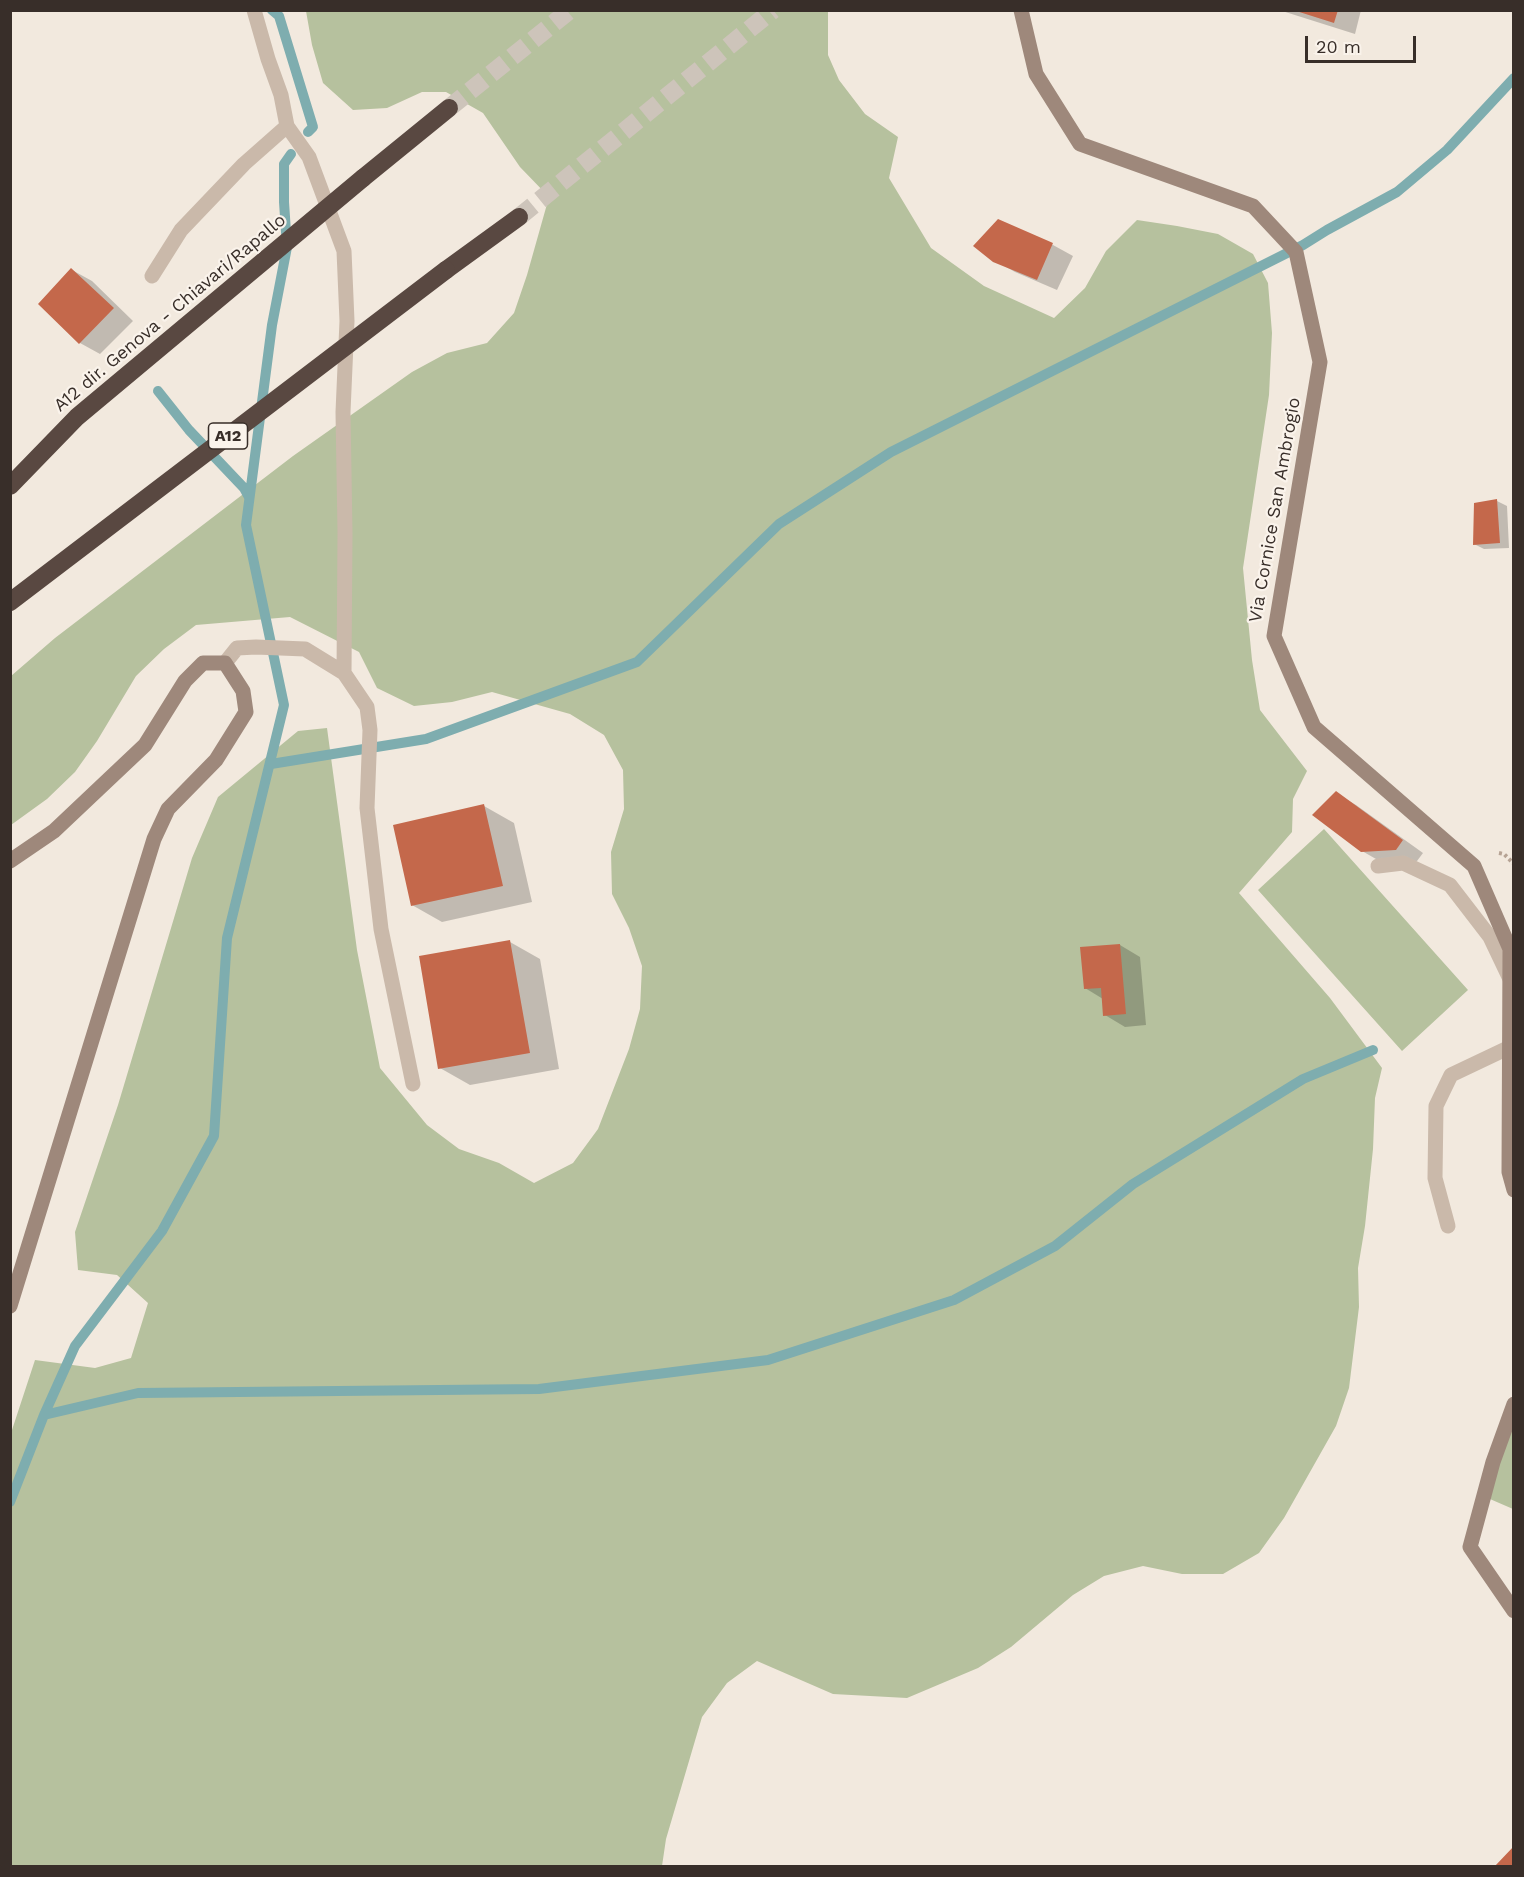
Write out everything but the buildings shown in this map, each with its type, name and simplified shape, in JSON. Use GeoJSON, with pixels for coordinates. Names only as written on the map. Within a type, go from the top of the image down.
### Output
{"type":"FeatureCollection","features":[{"type":"Feature","properties":{"kind":"highway","name":"A12 dir. Genova - Chiavari/Rapallo"},"geometry":{"type":"LineString","coordinates":[[10,486],[77,417],[449,108]]}},
{"type":"Feature","properties":{"kind":"highway","name":"A12"},"geometry":{"type":"LineString","coordinates":[[10,602],[519,217]]}},
{"type":"Feature","properties":{"kind":"street","name":"Via Cornice San Ambrogio"},"geometry":{"type":"LineString","coordinates":[[1021,10],[1036,74],[1080,144],[1253,206],[1296,252],[1320,362],[1274,636],[1314,727],[1474,866],[1510,949],[1509,1172],[1514,1190]]}},
{"type":"Feature","properties":{"kind":"street"},"geometry":{"type":"LineString","coordinates":[[10,861],[54,831],[144,745],[185,681],[203,663],[225,663],[243,691],[246,712],[216,760],[168,809],[154,839],[10,1306]]}},
{"type":"Feature","properties":{"kind":"street"},"geometry":{"type":"LineString","coordinates":[[1514,1404],[1493,1462],[1470,1547],[1514,1611]]}},
{"type":"Feature","properties":{"kind":"lane"},"geometry":{"type":"LineString","coordinates":[[254,10],[281,95],[287,126],[309,157],[344,251],[347,321],[343,412],[344,673]]}},
{"type":"Feature","properties":{"kind":"lane"},"geometry":{"type":"LineString","coordinates":[[152,276],[181,230],[244,164],[287,126]]}},
{"type":"Feature","properties":{"kind":"lane"},"geometry":{"type":"LineString","coordinates":[[225,663],[237,648],[305,649],[344,673],[367,707],[370,730],[367,808],[380,918],[413,1084]]}},
{"type":"Feature","properties":{"kind":"lane"},"geometry":{"type":"LineString","coordinates":[[1378,866],[1403,863],[1450,885],[1490,937],[1510,979]]}},
{"type":"Feature","properties":{"kind":"lane"},"geometry":{"type":"LineString","coordinates":[[1448,1226],[1435,1178],[1436,1106],[1451,1075],[1510,1047]]}},
{"type":"Feature","properties":{"kind":"green space"},"geometry":{"type":"Polygon","coordinates":[[[306,11],[828,11],[828,55],[839,80],[865,114],[898,137],[889,178],[931,248],[984,286],[1054,318],[1085,288],[1106,251],[1137,220],[1218,234],[1253,254],[1268,283],[1272,333],[1269,395],[1243,568],[1252,660],[1260,710],[1307,771],[1293,799],[1292,832],[1239,893],[1330,998],[1382,1068],[1375,1098],[1373,1149],[1358,1268],[1359,1307],[1349,1388],[1336,1426],[1284,1518],[1259,1553],[1223,1574],[1182,1574],[1143,1566],[1104,1576],[1073,1595],[1011,1647],[978,1668],[907,1698],[833,1694],[757,1661],[727,1683],[702,1717],[666,1839],[662,1866],[11,1866],[11,1433],[35,1360],[95,1368],[131,1358],[148,1303],[117,1275],[78,1270],[75,1232],[118,1105],[192,858],[218,797],[298,731],[327,728],[357,950],[380,1068],[427,1125],[459,1149],[499,1163],[534,1183],[573,1163],[598,1129],[629,1049],[640,1009],[642,966],[629,928],[612,894],[611,852],[624,809],[623,770],[604,735],[570,714],[492,692],[452,702],[414,706],[377,688],[359,652],[290,617],[196,625],[164,649],[136,676],[97,741],[75,772],[47,799],[11,825],[11,676],[55,638],[293,456],[412,372],[447,353],[487,343],[514,313],[549,197],[520,167],[483,113],[446,92],[422,92],[387,108],[353,110],[323,83],[312,45],[306,11]]]}},
{"type":"Feature","properties":{"kind":"green space"},"geometry":{"type":"Polygon","coordinates":[[[1324,829],[1468,990],[1402,1051],[1258,890],[1324,829]]]}},
{"type":"Feature","properties":{"kind":"green space"},"geometry":{"type":"Polygon","coordinates":[[[1513,1408],[1513,1509],[1483,1496],[1513,1408]]]}},
{"type":"Feature","properties":{"kind":"waterway"},"geometry":{"type":"LineString","coordinates":[[272,10],[279,16],[313,127],[308,132]]}},
{"type":"Feature","properties":{"kind":"waterway"},"geometry":{"type":"LineString","coordinates":[[271,764],[426,739],[637,662],[779,524],[891,452],[1303,245],[1397,192],[1447,150],[1514,78]]}},
{"type":"Feature","properties":{"kind":"waterway"},"geometry":{"type":"LineString","coordinates":[[10,1502],[44,1415],[75,1346],[162,1231],[214,1136],[227,938],[284,705],[246,525],[272,325],[287,247],[284,164],[291,154]]}},
{"type":"Feature","properties":{"kind":"waterway"},"geometry":{"type":"LineString","coordinates":[[158,391],[189,430],[244,488],[249,497]]}},
{"type":"Feature","properties":{"kind":"waterway"},"geometry":{"type":"LineString","coordinates":[[44,1415],[138,1393],[539,1389],[768,1360],[954,1300],[1055,1246],[1133,1184],[1303,1079],[1373,1050]]}},
{"type":"Feature","properties":{"kind":"tunnel"},"geometry":{"type":"LineString","coordinates":[[449,108],[570,10]]}},
{"type":"Feature","properties":{"kind":"tunnel"},"geometry":{"type":"LineString","coordinates":[[519,217],[773,10]]}}]}
